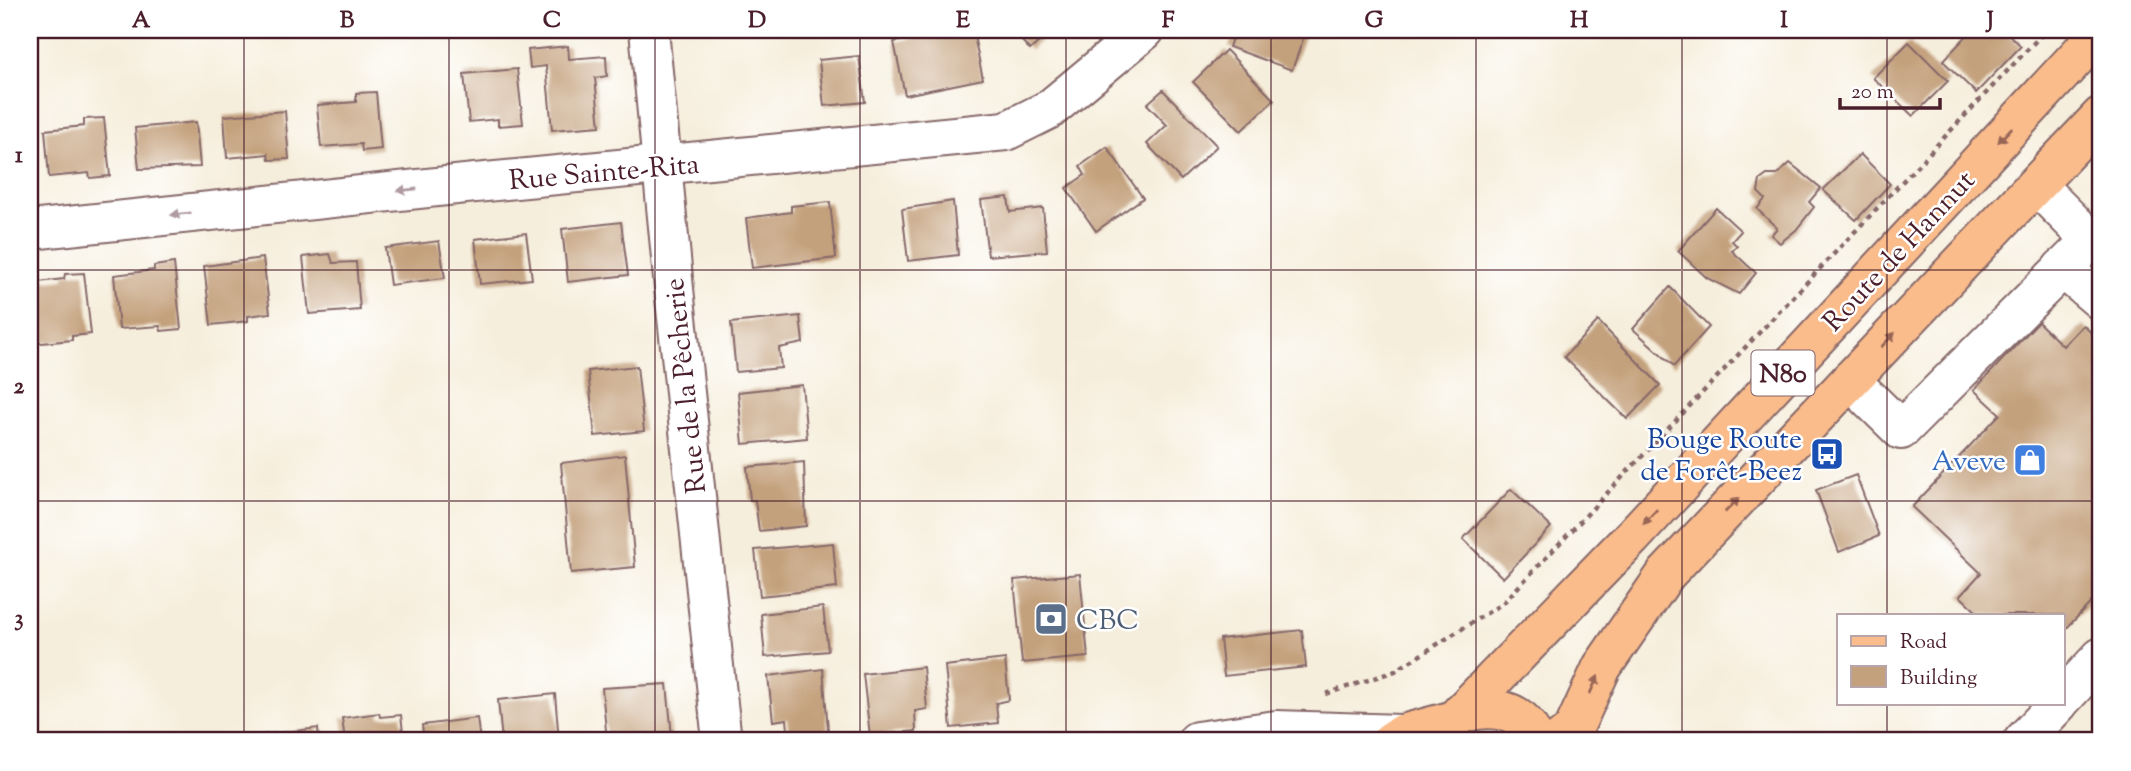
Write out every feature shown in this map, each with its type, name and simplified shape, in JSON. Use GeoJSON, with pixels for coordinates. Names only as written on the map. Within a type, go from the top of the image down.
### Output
{"type":"FeatureCollection","features":[{"type":"Feature","properties":{"kind":"main road","name":"Route de Hannut"},"geometry":{"type":"LineString","coordinates":[[1452,725],[1632,537],[2101,31]]}},
{"type":"Feature","properties":{"kind":"main road","name":"Route de Hannut"},"geometry":{"type":"LineString","coordinates":[[1559,741],[1573,730],[1602,667],[1666,574],[2101,117]]}},
{"type":"Feature","properties":{"kind":"main road"},"geometry":{"type":"LineString","coordinates":[[1396,738],[1452,725],[1483,707],[1504,710],[1522,721],[1535,741]]}},
{"type":"Feature","properties":{"kind":"street","name":"Rue de la Pêcherie"},"geometry":{"type":"LineString","coordinates":[[649,30],[722,741]]}},
{"type":"Feature","properties":{"kind":"street","name":"Rue Sainte-Rita"},"geometry":{"type":"LineString","coordinates":[[30,230],[1006,131],[1050,109],[1145,30]]}},
{"type":"Feature","properties":{"kind":"street"},"geometry":{"type":"LineString","coordinates":[[1850,380],[1901,430],[2091,240],[2036,185]]}},
{"type":"Feature","properties":{"kind":"street"},"geometry":{"type":"LineString","coordinates":[[2062,268],[2101,301]]}},
{"type":"Feature","properties":{"kind":"street"},"geometry":{"type":"LineString","coordinates":[[2064,697],[2101,657]]}},
{"type":"Feature","properties":{"kind":"street"},"geometry":{"type":"LineString","coordinates":[[2023,741],[2058,704]]}},
{"type":"Feature","properties":{"kind":"street"},"geometry":{"type":"LineString","coordinates":[[1197,741],[1276,730],[1312,736],[1396,738]]}},
{"type":"Feature","properties":{"kind":"path"},"geometry":{"type":"LineString","coordinates":[[1324,694],[1395,671],[1503,603],[2046,30]]}},
{"type":"Feature","properties":{"kind":"building"},"geometry":{"type":"Polygon","coordinates":[[[953,30],[954,35],[973,31],[983,79],[905,95],[894,42],[953,30]]]}},
{"type":"Feature","properties":{"kind":"building"},"geometry":{"type":"Polygon","coordinates":[[[1012,30],[1052,30],[1030,50],[1012,30]]]}},
{"type":"Feature","properties":{"kind":"building"},"geometry":{"type":"Polygon","coordinates":[[[1235,30],[1306,31],[1292,70],[1229,47],[1235,30]]]}},
{"type":"Feature","properties":{"kind":"building"},"geometry":{"type":"Polygon","coordinates":[[[1972,30],[2004,30],[2021,46],[1976,93],[1943,61],[1972,30]]]}},
{"type":"Feature","properties":{"kind":"building"},"geometry":{"type":"Polygon","coordinates":[[[1909,42],[1948,81],[1913,116],[1873,78],[1909,42]]]}},
{"type":"Feature","properties":{"kind":"building"},"geometry":{"type":"Polygon","coordinates":[[[568,46],[569,59],[606,56],[607,76],[595,78],[600,126],[552,130],[546,66],[530,68],[528,50],[568,46]]]}},
{"type":"Feature","properties":{"kind":"building"},"geometry":{"type":"Polygon","coordinates":[[[1226,50],[1274,100],[1241,131],[1193,82],[1226,50]]]}},
{"type":"Feature","properties":{"kind":"building"},"geometry":{"type":"Polygon","coordinates":[[[859,56],[865,102],[824,106],[819,60],[859,56]]]}},
{"type":"Feature","properties":{"kind":"building"},"geometry":{"type":"Polygon","coordinates":[[[517,69],[523,124],[498,126],[498,119],[469,122],[464,74],[517,69]]]}},
{"type":"Feature","properties":{"kind":"building"},"geometry":{"type":"Polygon","coordinates":[[[1163,90],[1217,146],[1181,180],[1147,144],[1167,125],[1147,104],[1163,90]]]}},
{"type":"Feature","properties":{"kind":"building"},"geometry":{"type":"Polygon","coordinates":[[[376,92],[381,149],[362,151],[361,144],[321,147],[317,105],[356,102],[356,93],[376,92]]]}},
{"type":"Feature","properties":{"kind":"building"},"geometry":{"type":"Polygon","coordinates":[[[285,111],[289,159],[269,160],[268,154],[227,158],[224,116],[285,111]]]}},
{"type":"Feature","properties":{"kind":"building"},"geometry":{"type":"Polygon","coordinates":[[[104,118],[110,176],[90,178],[89,173],[49,177],[45,130],[84,126],[84,119],[104,118]]]}},
{"type":"Feature","properties":{"kind":"building"},"geometry":{"type":"Polygon","coordinates":[[[196,122],[200,167],[139,169],[135,128],[196,122]]]}},
{"type":"Feature","properties":{"kind":"building"},"geometry":{"type":"Polygon","coordinates":[[[1107,147],[1143,198],[1096,231],[1066,188],[1085,175],[1080,166],[1107,147]]]}},
{"type":"Feature","properties":{"kind":"building"},"geometry":{"type":"Polygon","coordinates":[[[1860,154],[1890,184],[1856,220],[1823,190],[1860,154]]]}},
{"type":"Feature","properties":{"kind":"building"},"geometry":{"type":"Polygon","coordinates":[[[1790,163],[1821,188],[1809,202],[1814,207],[1796,230],[1780,243],[1771,235],[1777,228],[1757,209],[1765,199],[1758,192],[1760,180],[1767,175],[1777,175],[1790,163]]]}},
{"type":"Feature","properties":{"kind":"building"},"geometry":{"type":"Polygon","coordinates":[[[1008,197],[1010,212],[1043,208],[1047,251],[988,256],[981,200],[1008,197]]]}},
{"type":"Feature","properties":{"kind":"building"},"geometry":{"type":"Polygon","coordinates":[[[953,201],[958,255],[908,261],[902,209],[953,201]]]}},
{"type":"Feature","properties":{"kind":"building"},"geometry":{"type":"Polygon","coordinates":[[[830,202],[836,258],[752,268],[746,218],[791,212],[791,206],[830,202]]]}},
{"type":"Feature","properties":{"kind":"building"},"geometry":{"type":"Polygon","coordinates":[[[1716,208],[1741,231],[1732,241],[1737,246],[1732,251],[1756,273],[1739,294],[1707,278],[1678,251],[1716,208]]]}},
{"type":"Feature","properties":{"kind":"building"},"geometry":{"type":"Polygon","coordinates":[[[621,222],[628,275],[568,282],[562,229],[621,222]]]}},
{"type":"Feature","properties":{"kind":"building"},"geometry":{"type":"Polygon","coordinates":[[[526,233],[532,279],[480,284],[475,239],[526,233]]]}},
{"type":"Feature","properties":{"kind":"building"},"geometry":{"type":"Polygon","coordinates":[[[439,241],[445,278],[390,285],[385,248],[439,241]]]}},
{"type":"Feature","properties":{"kind":"building"},"geometry":{"type":"Polygon","coordinates":[[[330,254],[333,263],[356,262],[360,310],[309,314],[303,257],[330,254]]]}},
{"type":"Feature","properties":{"kind":"building"},"geometry":{"type":"Polygon","coordinates":[[[263,258],[270,313],[248,316],[248,321],[211,325],[204,266],[263,258]]]}},
{"type":"Feature","properties":{"kind":"building"},"geometry":{"type":"Polygon","coordinates":[[[174,263],[181,329],[161,331],[160,326],[119,329],[114,275],[154,270],[154,266],[174,263]]]}},
{"type":"Feature","properties":{"kind":"building"},"geometry":{"type":"Polygon","coordinates":[[[84,273],[91,334],[72,336],[72,340],[32,344],[30,283],[64,279],[65,274],[84,273]]]}},
{"type":"Feature","properties":{"kind":"building"},"geometry":{"type":"Polygon","coordinates":[[[1670,287],[1709,327],[1674,366],[1633,329],[1670,287]]]}},
{"type":"Feature","properties":{"kind":"building"},"geometry":{"type":"Polygon","coordinates":[[[800,316],[803,343],[779,348],[781,368],[736,372],[731,323],[800,316]]]}},
{"type":"Feature","properties":{"kind":"building"},"geometry":{"type":"Polygon","coordinates":[[[1598,321],[1660,385],[1627,419],[1564,357],[1598,321]]]}},
{"type":"Feature","properties":{"kind":"building"},"geometry":{"type":"Polygon","coordinates":[[[2038,322],[2063,346],[2083,325],[2101,342],[2101,592],[2064,631],[2064,614],[1979,614],[1960,596],[1981,573],[1912,507],[2000,414],[1974,390],[2038,322]]]}},
{"type":"Feature","properties":{"kind":"building"},"geometry":{"type":"Polygon","coordinates":[[[637,366],[644,431],[595,436],[588,371],[637,366]]]}},
{"type":"Feature","properties":{"kind":"building"},"geometry":{"type":"Polygon","coordinates":[[[802,385],[807,438],[743,444],[738,392],[802,385]]]}},
{"type":"Feature","properties":{"kind":"building"},"geometry":{"type":"Polygon","coordinates":[[[625,455],[635,567],[571,573],[561,463],[625,455]]]}},
{"type":"Feature","properties":{"kind":"building"},"geometry":{"type":"Polygon","coordinates":[[[804,462],[806,526],[759,531],[755,500],[750,500],[747,467],[804,462]]]}},
{"type":"Feature","properties":{"kind":"building"},"geometry":{"type":"Polygon","coordinates":[[[1856,475],[1879,536],[1839,552],[1816,490],[1856,475]]]}},
{"type":"Feature","properties":{"kind":"building"},"geometry":{"type":"Polygon","coordinates":[[[1511,489],[1551,527],[1503,578],[1463,539],[1511,489]]]}},
{"type":"Feature","properties":{"kind":"building"},"geometry":{"type":"Polygon","coordinates":[[[833,543],[837,588],[760,596],[755,550],[833,543]]]}},
{"type":"Feature","properties":{"kind":"building","name":"CBC"},"geometry":{"type":"Polygon","coordinates":[[[1080,574],[1088,657],[1022,663],[1014,580],[1080,574]]]}},
{"type":"Feature","properties":{"kind":"building"},"geometry":{"type":"Polygon","coordinates":[[[823,607],[828,651],[765,657],[761,614],[823,607]]]}},
{"type":"Feature","properties":{"kind":"building"},"geometry":{"type":"Polygon","coordinates":[[[1302,630],[1306,667],[1224,676],[1220,639],[1302,630]]]}},
{"type":"Feature","properties":{"kind":"building"},"geometry":{"type":"Polygon","coordinates":[[[1005,659],[1009,700],[996,703],[998,723],[951,728],[945,666],[1005,659]]]}},
{"type":"Feature","properties":{"kind":"building"},"geometry":{"type":"Polygon","coordinates":[[[923,667],[927,709],[915,711],[916,731],[870,736],[863,674],[923,667]]]}},
{"type":"Feature","properties":{"kind":"building"},"geometry":{"type":"Polygon","coordinates":[[[823,669],[829,741],[789,741],[787,719],[773,721],[768,676],[823,669]]]}},
{"type":"Feature","properties":{"kind":"building"},"geometry":{"type":"Polygon","coordinates":[[[667,684],[672,737],[607,741],[602,688],[667,684]]]}},
{"type":"Feature","properties":{"kind":"building"},"geometry":{"type":"Polygon","coordinates":[[[555,694],[559,741],[502,741],[498,700],[555,694]]]}},
{"type":"Feature","properties":{"kind":"building"},"geometry":{"type":"Polygon","coordinates":[[[379,713],[380,717],[401,715],[404,741],[345,741],[342,718],[379,713]]]}},
{"type":"Feature","properties":{"kind":"building"},"geometry":{"type":"Polygon","coordinates":[[[477,718],[480,741],[424,741],[422,725],[477,718]]]}},
{"type":"Feature","properties":{"kind":"building"},"geometry":{"type":"Polygon","coordinates":[[[318,728],[319,741],[263,741],[263,735],[318,728]]]}},
{"type":"Feature","properties":{"kind":"place","name":"Bouge Route de Forêt-Beez"},"geometry":{"type":"Point","coordinates":[1827,454]}},
{"type":"Feature","properties":{"kind":"place","name":"Aveve"},"geometry":{"type":"Point","coordinates":[2030,460]}},
{"type":"Feature","properties":{"kind":"place","name":"CBC"},"geometry":{"type":"Point","coordinates":[1051,619]}}]}
